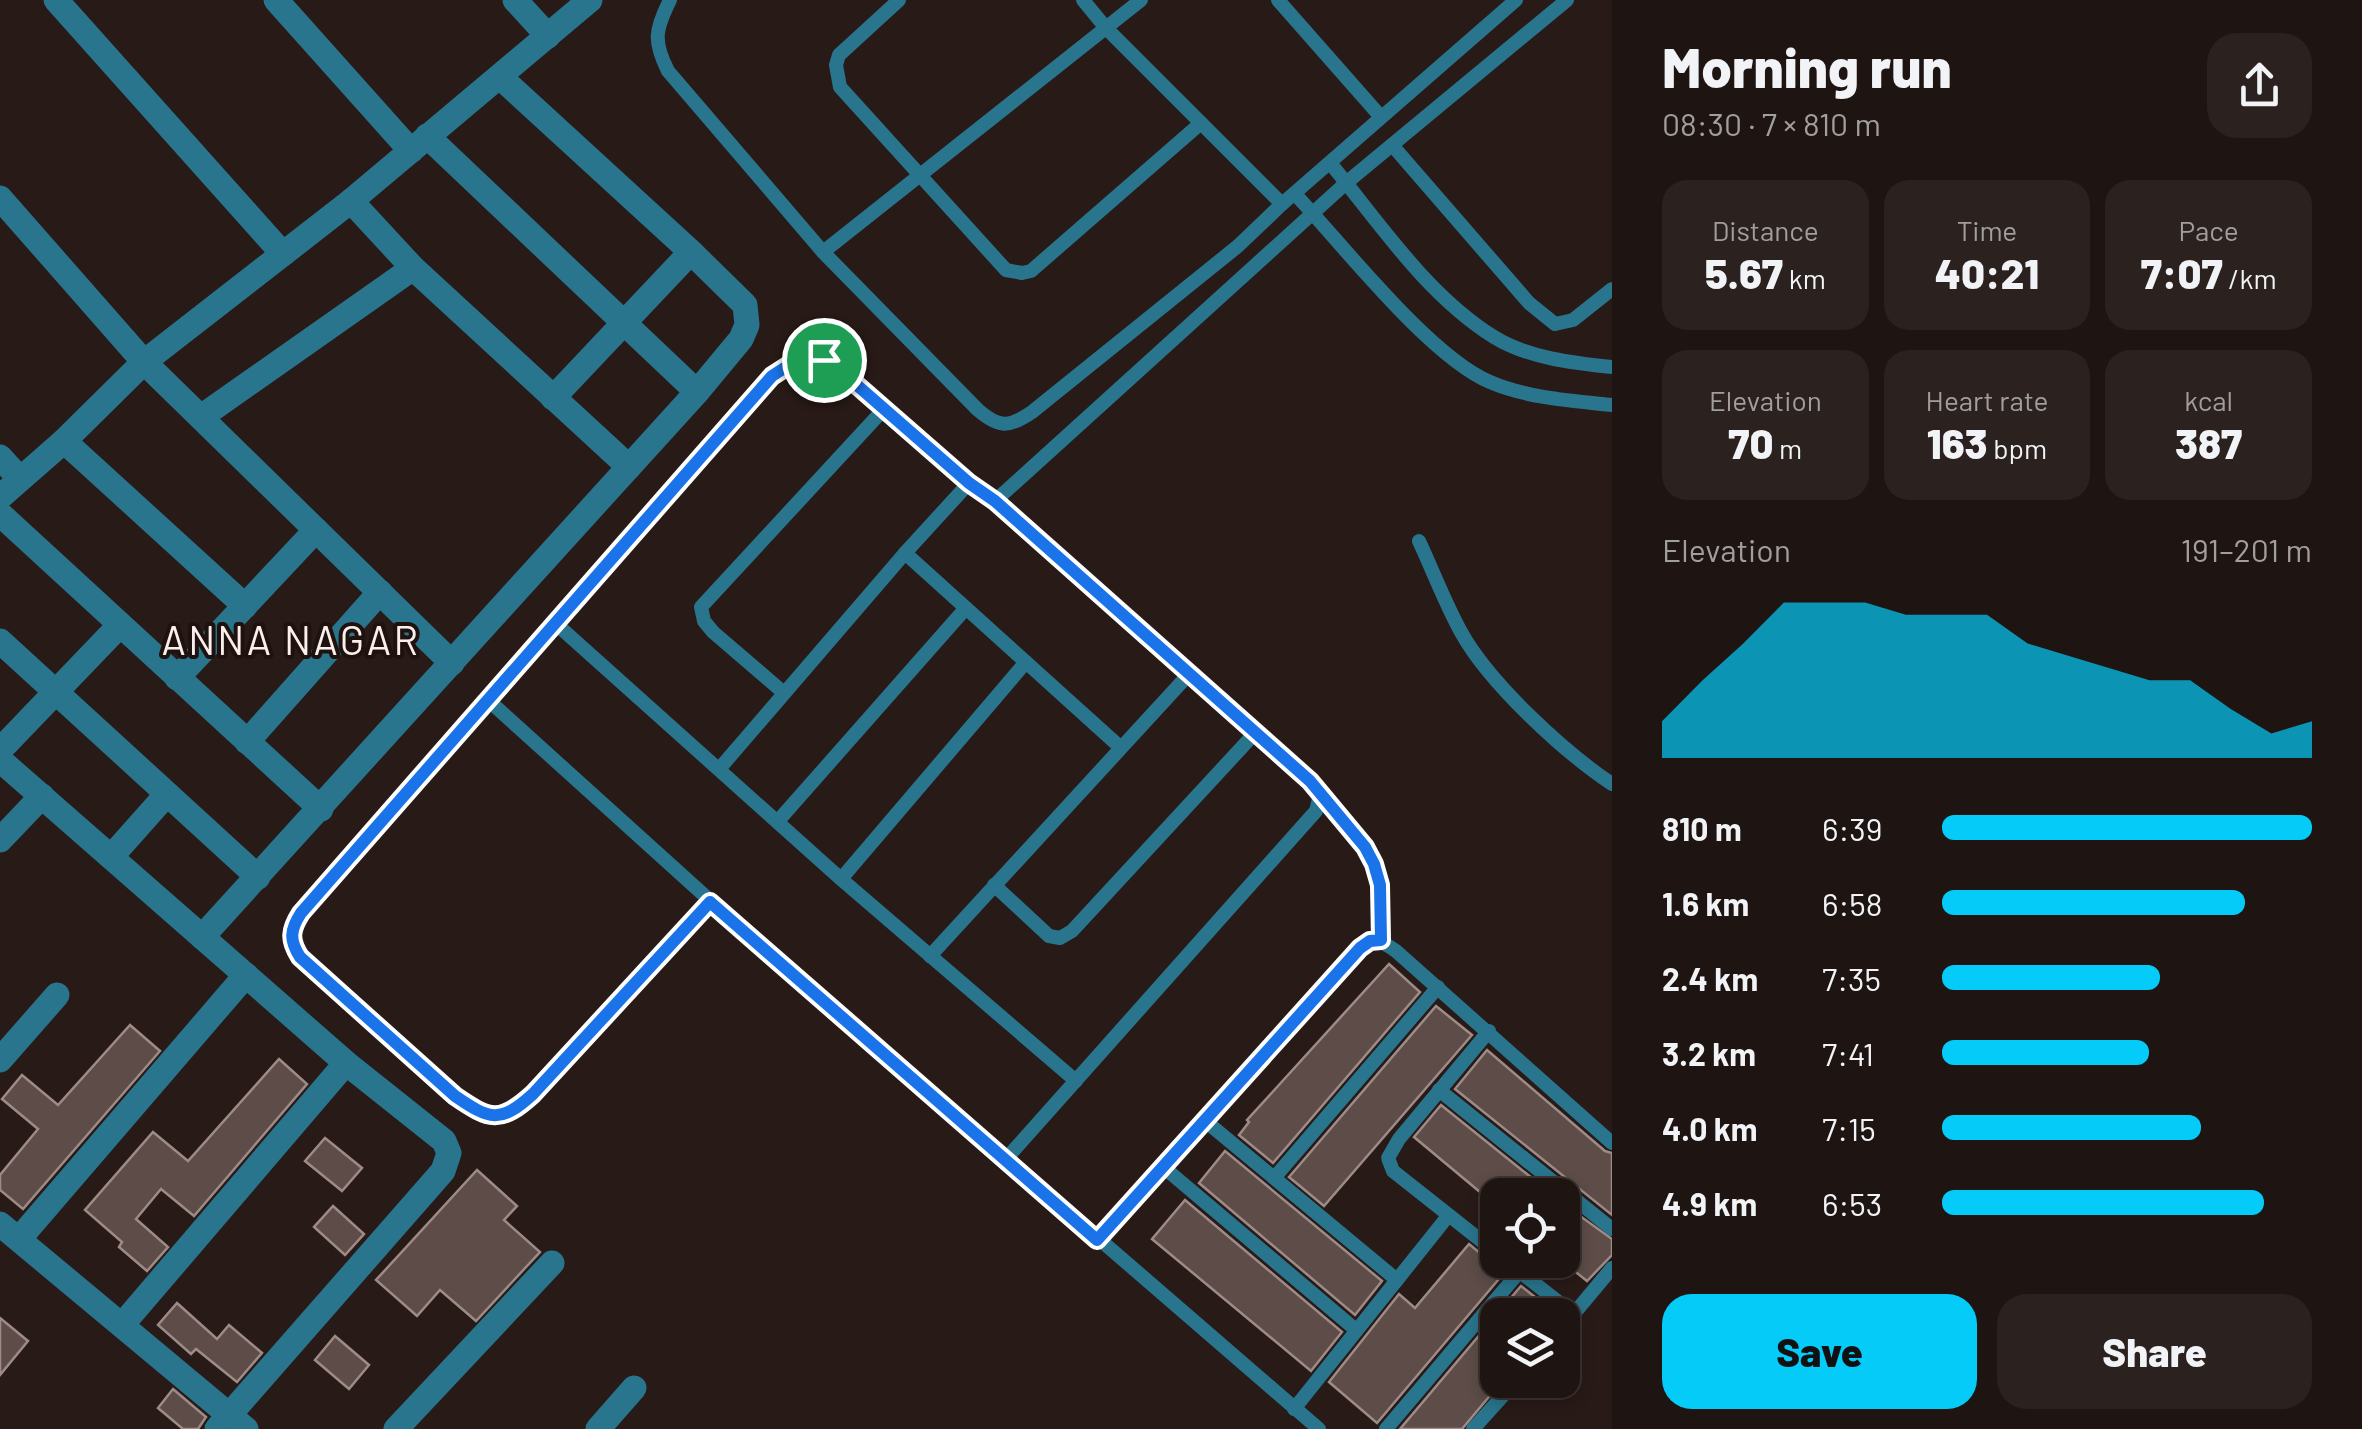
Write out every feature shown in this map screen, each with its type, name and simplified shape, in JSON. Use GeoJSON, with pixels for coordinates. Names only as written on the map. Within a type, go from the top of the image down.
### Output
{"type":"FeatureCollection","features":[{"type":"Feature","properties":{"kind":"street"},"geometry":{"type":"LineString","coordinates":[[56,0],[284,254]]}},
{"type":"Feature","properties":{"kind":"street"},"geometry":{"type":"LineString","coordinates":[[276,0],[419,144],[696,392]]}},
{"type":"Feature","properties":{"kind":"street"},"geometry":{"type":"LineString","coordinates":[[515,0],[548,36]]}},
{"type":"Feature","properties":{"kind":"street"},"geometry":{"type":"LineString","coordinates":[[0,457],[10,488],[144,362],[351,202],[590,0]]}},
{"type":"Feature","properties":{"kind":"street"},"geometry":{"type":"LineString","coordinates":[[202,937],[630,467],[741,338],[746,325],[744,305],[500,77]]}},
{"type":"Feature","properties":{"kind":"street"},"geometry":{"type":"LineString","coordinates":[[0,198],[144,362],[452,664]]}},
{"type":"Feature","properties":{"kind":"street"},"geometry":{"type":"LineString","coordinates":[[351,202],[413,268],[630,467]]}},
{"type":"Feature","properties":{"kind":"street"},"geometry":{"type":"LineString","coordinates":[[553,398],[691,252]]}},
{"type":"Feature","properties":{"kind":"street"},"geometry":{"type":"LineString","coordinates":[[201,417],[413,268]]}},
{"type":"Feature","properties":{"kind":"street"},"geometry":{"type":"LineString","coordinates":[[64,441],[244,606]]}},
{"type":"Feature","properties":{"kind":"street"},"geometry":{"type":"LineString","coordinates":[[0,514],[321,810]]}},
{"type":"Feature","properties":{"kind":"street"},"geometry":{"type":"LineString","coordinates":[[178,678],[316,530]]}},
{"type":"Feature","properties":{"kind":"street"},"geometry":{"type":"LineString","coordinates":[[247,742],[380,592]]}},
{"type":"Feature","properties":{"kind":"street"},"geometry":{"type":"LineString","coordinates":[[0,750],[120,625]]}},
{"type":"Feature","properties":{"kind":"street"},"geometry":{"type":"LineString","coordinates":[[0,640],[258,877]]}},
{"type":"Feature","properties":{"kind":"street"},"geometry":{"type":"LineString","coordinates":[[0,760],[42,796],[202,937],[246,975],[346,1063],[444,1141],[448,1162],[443,1172],[231,1424],[122,1325],[9,1231],[246,975]]}},
{"type":"Feature","properties":{"kind":"street"},"geometry":{"type":"LineString","coordinates":[[111,857],[167,794]]}},
{"type":"Feature","properties":{"kind":"street"},"geometry":{"type":"LineString","coordinates":[[0,840],[42,796]]}},
{"type":"Feature","properties":{"kind":"street"},"geometry":{"type":"LineString","coordinates":[[0,1060],[57,995]]}},
{"type":"Feature","properties":{"kind":"street"},"geometry":{"type":"LineString","coordinates":[[122,1325],[346,1063]]}},
{"type":"Feature","properties":{"kind":"street"},"geometry":{"type":"LineString","coordinates":[[396,1429],[552,1262]]}},
{"type":"Feature","properties":{"kind":"street"},"geometry":{"type":"LineString","coordinates":[[598,1429],[634,1388]]}},
{"type":"Feature","properties":{"kind":"lane"},"geometry":{"type":"LineString","coordinates":[[670,0],[659,22],[656,48],[668,72],[823,252],[978,410],[1006,426],[1032,412],[1238,246],[1516,0]]}},
{"type":"Feature","properties":{"kind":"lane"},"geometry":{"type":"LineString","coordinates":[[899,0],[846,46],[836,65],[840,86],[1000,266],[1014,273],[1030,271],[1201,123]]}},
{"type":"Feature","properties":{"kind":"lane"},"geometry":{"type":"LineString","coordinates":[[1083,0],[1106,28],[1282,204]]}},
{"type":"Feature","properties":{"kind":"lane"},"geometry":{"type":"LineString","coordinates":[[823,252],[1141,0]]}},
{"type":"Feature","properties":{"kind":"lane"},"geometry":{"type":"LineString","coordinates":[[1278,0],[1381,117]]}},
{"type":"Feature","properties":{"kind":"lane"},"geometry":{"type":"LineString","coordinates":[[995,501],[1346,182],[1567,0]]}},
{"type":"Feature","properties":{"kind":"lane"},"geometry":{"type":"LineString","coordinates":[[1392,146],[1529,303],[1555,324],[1573,320],[1612,288]]}},
{"type":"Feature","properties":{"kind":"lane"},"geometry":{"type":"LineString","coordinates":[[1331,164],[1404,255],[1447,299],[1496,338],[1561,361],[1612,367]]}},
{"type":"Feature","properties":{"kind":"lane"},"geometry":{"type":"LineString","coordinates":[[1295,194],[1428,335],[1488,381],[1519,391],[1612,405]]}},
{"type":"Feature","properties":{"kind":"lane"},"geometry":{"type":"LineString","coordinates":[[710,902],[533,1094],[511,1114],[501,1116],[480,1113],[455,1096],[300,957],[292,945],[291,933],[301,913],[554,622],[785,365],[814,356],[824,360],[995,501],[1310,781],[1365,847],[1374,864],[1380,885],[1381,940]]}},
{"type":"Feature","properties":{"kind":"lane"},"geometry":{"type":"LineString","coordinates":[[784,693],[713,632],[704,621],[701,606],[884,409]]}},
{"type":"Feature","properties":{"kind":"lane"},"geometry":{"type":"LineString","coordinates":[[720,768],[969,483]]}},
{"type":"Feature","properties":{"kind":"lane"},"geometry":{"type":"LineString","coordinates":[[1419,541],[1462,635],[1514,700],[1586,767],[1612,784]]}},
{"type":"Feature","properties":{"kind":"lane"},"geometry":{"type":"LineString","coordinates":[[905,553],[1120,747]]}},
{"type":"Feature","properties":{"kind":"lane"},"geometry":{"type":"LineString","coordinates":[[778,821],[966,608]]}},
{"type":"Feature","properties":{"kind":"lane"},"geometry":{"type":"LineString","coordinates":[[554,622],[841,879],[1076,1082]]}},
{"type":"Feature","properties":{"kind":"lane"},"geometry":{"type":"LineString","coordinates":[[841,879],[1026,662]]}},
{"type":"Feature","properties":{"kind":"lane"},"geometry":{"type":"LineString","coordinates":[[930,956],[1190,673]]}},
{"type":"Feature","properties":{"kind":"lane"},"geometry":{"type":"LineString","coordinates":[[488,700],[710,902],[1318,1429]]}},
{"type":"Feature","properties":{"kind":"lane"},"geometry":{"type":"LineString","coordinates":[[994,885],[1050,936],[1060,938],[1072,931],[1256,732]]}},
{"type":"Feature","properties":{"kind":"lane"},"geometry":{"type":"LineString","coordinates":[[1005,1160],[1316,811],[1320,795]]}},
{"type":"Feature","properties":{"kind":"lane"},"geometry":{"type":"LineString","coordinates":[[1097,1240],[1203,1119],[1370,941],[1381,940],[1438,986],[1612,1143]]}},
{"type":"Feature","properties":{"kind":"lane"},"geometry":{"type":"LineString","coordinates":[[1274,1178],[1438,986]]}},
{"type":"Feature","properties":{"kind":"lane"},"geometry":{"type":"LineString","coordinates":[[1480,1240],[1393,1171],[1388,1158],[1398,1140],[1488,1031]]}},
{"type":"Feature","properties":{"kind":"lane"},"geometry":{"type":"LineString","coordinates":[[1439,1090],[1612,1229]]}},
{"type":"Feature","properties":{"kind":"lane"},"geometry":{"type":"LineString","coordinates":[[1203,1119],[1397,1280]]}},
{"type":"Feature","properties":{"kind":"lane"},"geometry":{"type":"LineString","coordinates":[[1162,1165],[1356,1330]]}},
{"type":"Feature","properties":{"kind":"lane"},"geometry":{"type":"LineString","coordinates":[[1294,1409],[1448,1216]]}},
{"type":"Feature","properties":{"kind":"lane"},"geometry":{"type":"LineString","coordinates":[[1580,1308],[1612,1268]]}},
{"type":"Feature","properties":{"kind":"lane"},"geometry":{"type":"LineString","coordinates":[[1386,1429],[1514,1278]]}},
{"type":"Feature","properties":{"kind":"lane"},"geometry":{"type":"LineString","coordinates":[[1529,1278],[1555,1298]]}},
{"type":"Feature","properties":{"kind":"lane"},"geometry":{"type":"LineString","coordinates":[[1473,1429],[1500,1398]]}},
{"type":"Feature","properties":{"kind":"building"},"geometry":{"type":"Polygon","coordinates":[[[1389,964],[1420,992],[1273,1163],[1239,1135],[1247,1120],[1389,964]]]}},
{"type":"Feature","properties":{"kind":"building"},"geometry":{"type":"Polygon","coordinates":[[[1436,1006],[1472,1035],[1324,1206],[1289,1177],[1436,1006]]]}},
{"type":"Feature","properties":{"kind":"building"},"geometry":{"type":"Polygon","coordinates":[[[130,1025],[160,1051],[23,1209],[0,1190],[0,1175],[38,1129],[2,1099],[22,1075],[58,1105],[130,1025]]]}},
{"type":"Feature","properties":{"kind":"building"},"geometry":{"type":"Polygon","coordinates":[[[1487,1050],[1612,1153],[1612,1215],[1580,1189],[1580,1178],[1566,1178],[1455,1089],[1487,1050]]]}},
{"type":"Feature","properties":{"kind":"building"},"geometry":{"type":"Polygon","coordinates":[[[279,1059],[307,1084],[194,1216],[161,1189],[136,1219],[168,1247],[147,1271],[119,1247],[122,1242],[85,1210],[153,1132],[188,1161],[279,1059]]]}},
{"type":"Feature","properties":{"kind":"building"},"geometry":{"type":"Polygon","coordinates":[[[1441,1105],[1532,1178],[1480,1178],[1480,1192],[1414,1137],[1441,1105]]]}},
{"type":"Feature","properties":{"kind":"building"},"geometry":{"type":"Polygon","coordinates":[[[325,1138],[362,1168],[342,1191],[305,1161],[325,1138]]]}},
{"type":"Feature","properties":{"kind":"building"},"geometry":{"type":"Polygon","coordinates":[[[1225,1151],[1382,1281],[1355,1315],[1199,1183],[1225,1151]]]}},
{"type":"Feature","properties":{"kind":"building"},"geometry":{"type":"Polygon","coordinates":[[[477,1170],[517,1206],[504,1220],[540,1252],[476,1321],[440,1290],[417,1316],[376,1280],[477,1170]]]}},
{"type":"Feature","properties":{"kind":"building"},"geometry":{"type":"Polygon","coordinates":[[[1185,1200],[1342,1332],[1311,1371],[1152,1239],[1185,1200]]]}},
{"type":"Feature","properties":{"kind":"building"},"geometry":{"type":"Polygon","coordinates":[[[333,1206],[364,1234],[345,1255],[314,1227],[333,1206]]]}},
{"type":"Feature","properties":{"kind":"building"},"geometry":{"type":"Polygon","coordinates":[[[1580,1216],[1612,1239],[1612,1255],[1587,1281],[1580,1275],[1580,1216]]]}},
{"type":"Feature","properties":{"kind":"building"},"geometry":{"type":"Polygon","coordinates":[[[1469,1244],[1480,1253],[1480,1278],[1500,1278],[1377,1423],[1329,1382],[1399,1294],[1415,1308],[1469,1244]]]}},
{"type":"Feature","properties":{"kind":"building"},"geometry":{"type":"Polygon","coordinates":[[[1521,1286],[1536,1298],[1511,1298],[1521,1286]]]}},
{"type":"Feature","properties":{"kind":"building"},"geometry":{"type":"Polygon","coordinates":[[[177,1303],[217,1339],[229,1325],[262,1353],[237,1382],[196,1349],[191,1354],[158,1325],[177,1303]]]}},
{"type":"Feature","properties":{"kind":"building"},"geometry":{"type":"Polygon","coordinates":[[[0,1318],[28,1341],[0,1375],[0,1318]]]}},
{"type":"Feature","properties":{"kind":"building"},"geometry":{"type":"Polygon","coordinates":[[[1480,1334],[1480,1398],[1488,1398],[1462,1429],[1400,1429],[1480,1334]]]}},
{"type":"Feature","properties":{"kind":"building"},"geometry":{"type":"Polygon","coordinates":[[[335,1336],[369,1365],[349,1389],[315,1360],[335,1336]]]}},
{"type":"Feature","properties":{"kind":"building"},"geometry":{"type":"Polygon","coordinates":[[[173,1389],[206,1417],[198,1429],[183,1429],[158,1408],[173,1389]]]}},
{"type":"Feature","properties":{"kind":"district","name":"ANNA NAGAR"},"geometry":{"type":"Point","coordinates":[291,641]}},
{"type":"Feature","properties":{"kind":"route"},"geometry":{"type":"LineString","coordinates":[[814,356],[824,360],[995,501],[1310,781],[1365,847],[1374,864],[1380,885],[1381,940],[1360,948],[1097,1240],[710,902],[533,1094],[511,1114],[501,1116],[480,1113],[455,1096],[300,957],[292,945],[291,933],[301,913],[772,376],[800,358],[814,356]]}}]}
